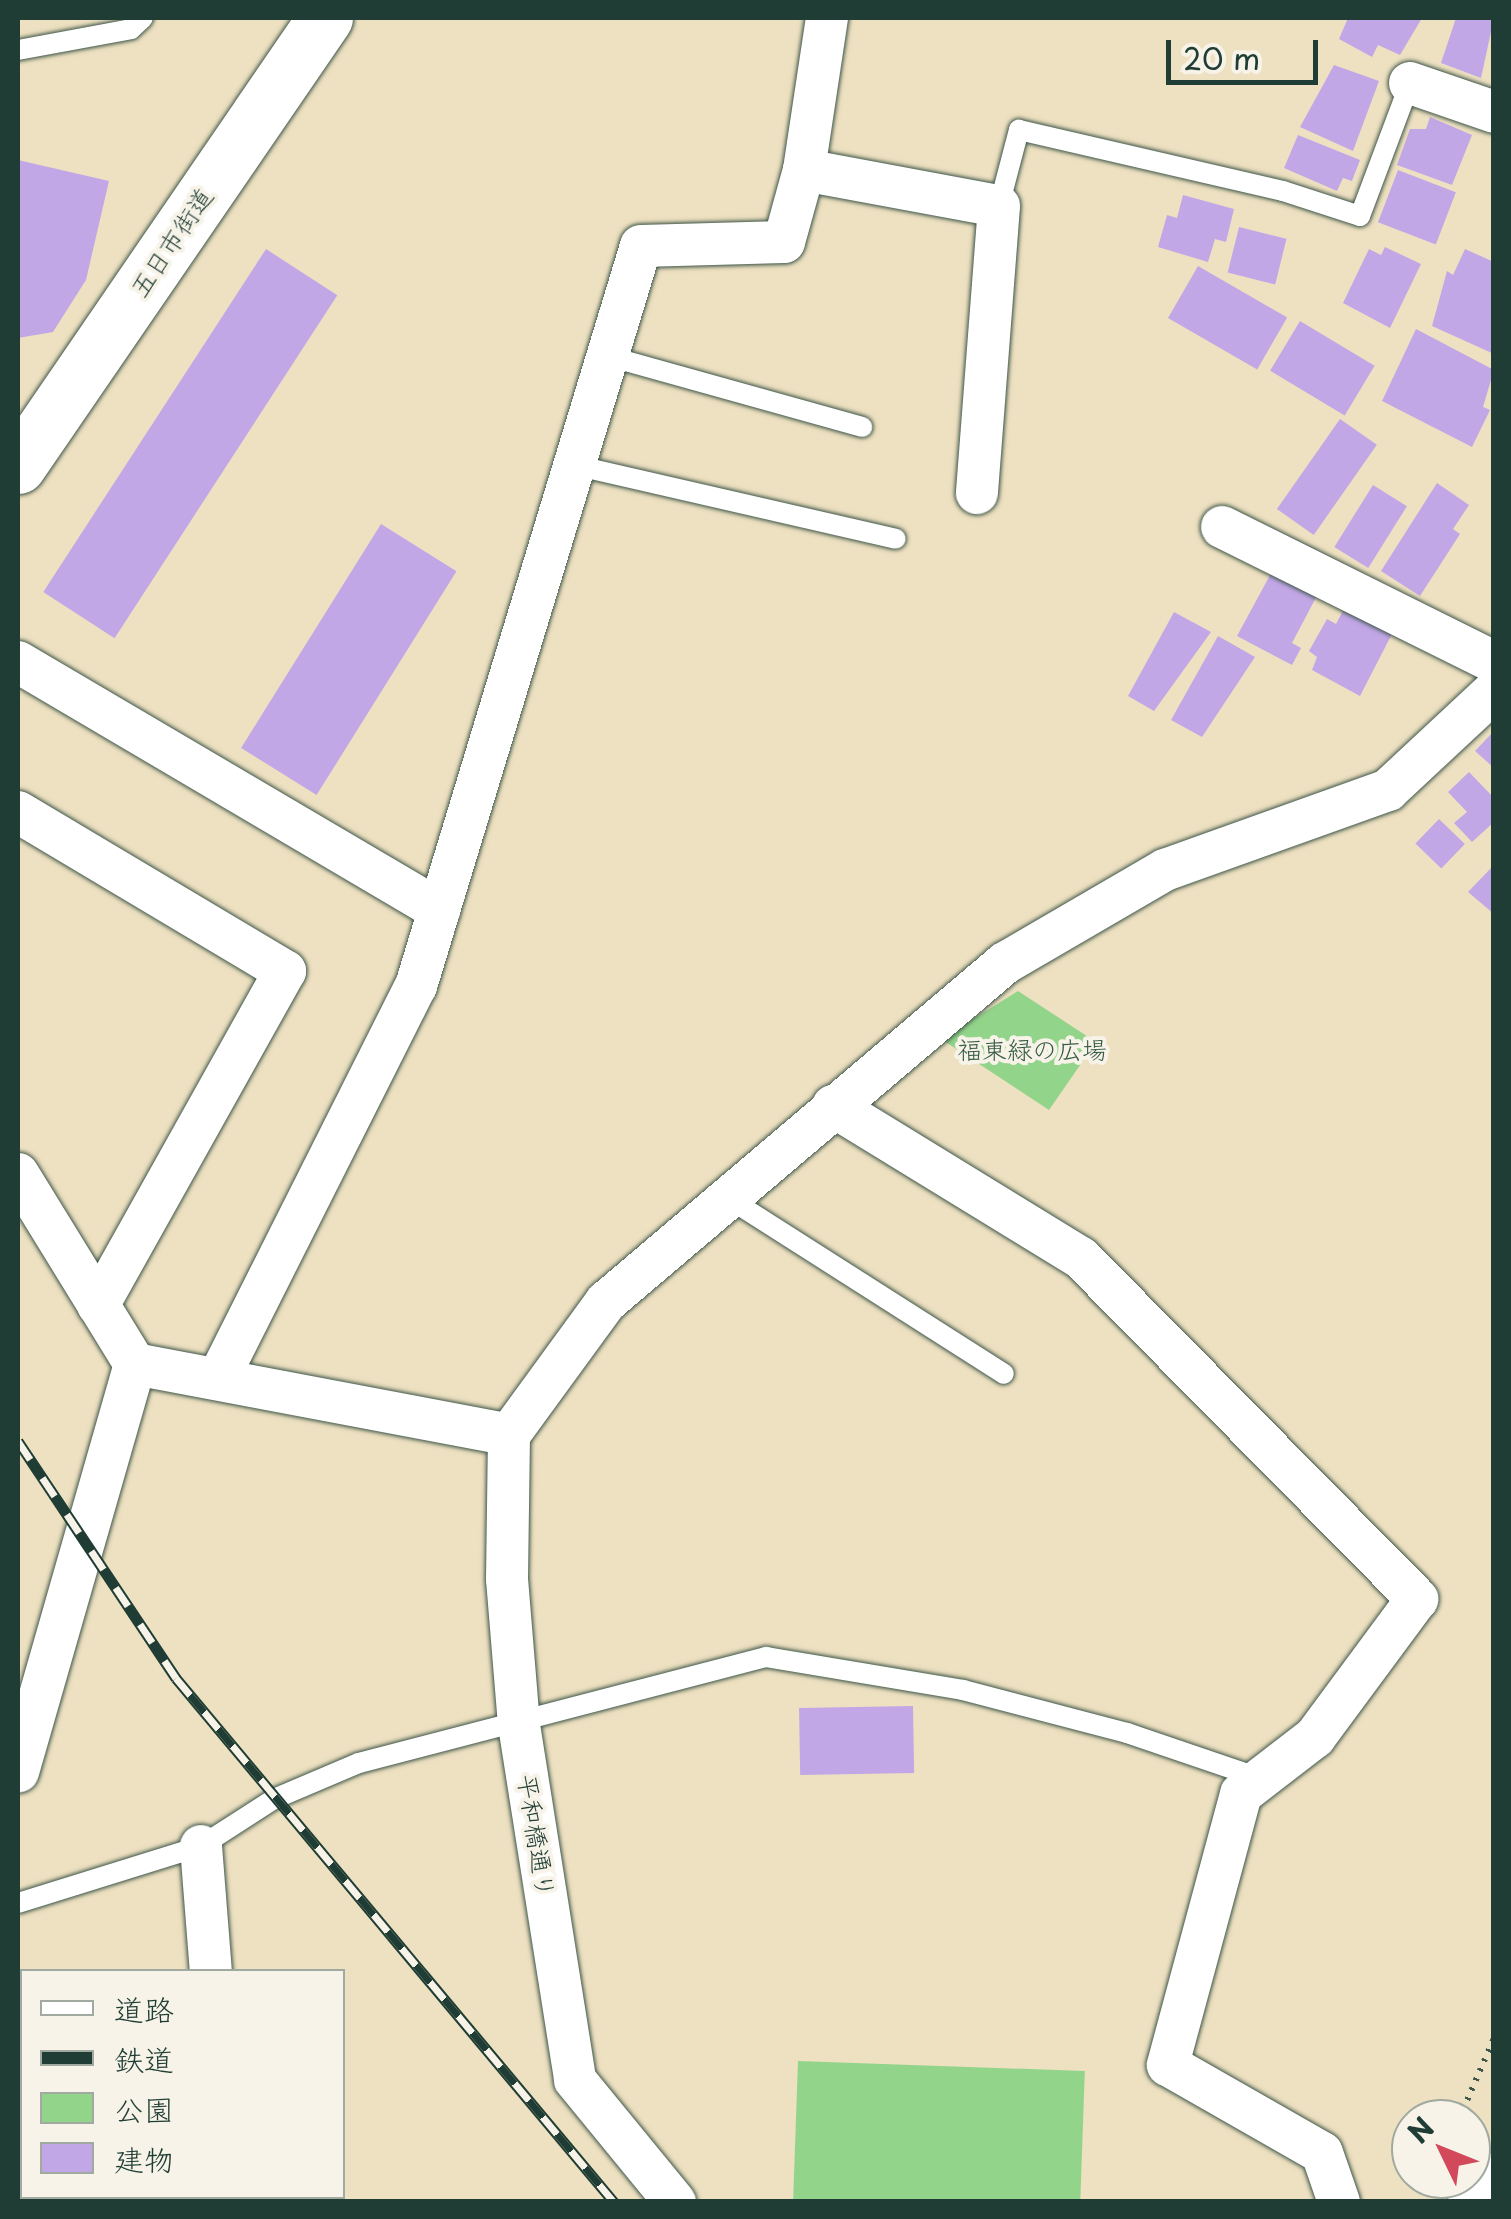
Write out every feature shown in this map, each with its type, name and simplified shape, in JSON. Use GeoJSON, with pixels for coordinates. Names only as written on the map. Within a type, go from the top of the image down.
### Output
{"type":"FeatureCollection","features":[{"type":"Feature","properties":{"kind":"main road","name":"五日市街道"},"geometry":{"type":"LineString","coordinates":[[18,466],[325,18]]}},
{"type":"Feature","properties":{"kind":"street"},"geometry":{"type":"LineString","coordinates":[[220,1375],[416,986],[641,246],[784,242],[804,170],[827,18]]}},
{"type":"Feature","properties":{"kind":"street"},"geometry":{"type":"LineString","coordinates":[[1410,82],[1494,112]]}},
{"type":"Feature","properties":{"kind":"street"},"geometry":{"type":"LineString","coordinates":[[804,170],[999,206],[977,493]]}},
{"type":"Feature","properties":{"kind":"street"},"geometry":{"type":"LineString","coordinates":[[1222,527],[1494,662]]}},
{"type":"Feature","properties":{"kind":"street"},"geometry":{"type":"LineString","coordinates":[[18,662],[439,910]]}},
{"type":"Feature","properties":{"kind":"street"},"geometry":{"type":"LineString","coordinates":[[135,1364],[220,1375],[508,1434],[606,1302],[1005,963],[1165,870],[1388,790],[1494,691]]}},
{"type":"Feature","properties":{"kind":"street"},"geometry":{"type":"LineString","coordinates":[[18,812],[285,971],[98,1305]]}},
{"type":"Feature","properties":{"kind":"street"},"geometry":{"type":"LineString","coordinates":[[833,1106],[1080,1258],[1416,1599],[1315,1737],[1241,1794],[1168,2064],[1322,2153],[1339,2202]]}},
{"type":"Feature","properties":{"kind":"street"},"geometry":{"type":"LineString","coordinates":[[18,1174],[135,1364],[18,1772]]}},
{"type":"Feature","properties":{"kind":"street","name":"平和橋通り"},"geometry":{"type":"LineString","coordinates":[[508,1434],[507,1579],[519,1725],[575,2080],[674,2202]]}},
{"type":"Feature","properties":{"kind":"street"},"geometry":{"type":"LineString","coordinates":[[201,1846],[211,1969]]}},
{"type":"Feature","properties":{"kind":"street"},"geometry":{"type":"LineString","coordinates":[[1469,2202],[1494,2173]]}},
{"type":"Feature","properties":{"kind":"lane"},"geometry":{"type":"LineString","coordinates":[[18,50],[131,29],[143,18]]}},
{"type":"Feature","properties":{"kind":"lane"},"geometry":{"type":"LineString","coordinates":[[999,206],[1019,130],[1283,191],[1360,216],[1410,82]]}},
{"type":"Feature","properties":{"kind":"lane"},"geometry":{"type":"LineString","coordinates":[[608,356],[862,427]]}},
{"type":"Feature","properties":{"kind":"lane"},"geometry":{"type":"LineString","coordinates":[[574,465],[896,540]]}},
{"type":"Feature","properties":{"kind":"lane"},"geometry":{"type":"LineString","coordinates":[[728,1198],[1004,1374]]}},
{"type":"Feature","properties":{"kind":"lane"},"geometry":{"type":"LineString","coordinates":[[18,1902],[201,1846],[274,1799],[359,1763],[519,1725],[766,1657],[963,1690],[1127,1734],[1261,1779]]}},
{"type":"Feature","properties":{"kind":"path"},"geometry":{"type":"LineString","coordinates":[[1468,2099],[1494,2038]]}},
{"type":"Feature","properties":{"kind":"green space","name":"福東緑の広場"},"geometry":{"type":"Polygon","coordinates":[[[1018,991],[1096,1042],[1049,1110],[941,1039],[1018,991]]]}},
{"type":"Feature","properties":{"kind":"green space"},"geometry":{"type":"Polygon","coordinates":[[[798,2061],[1085,2071],[1080,2202],[793,2201],[798,2061]]]}},
{"type":"Feature","properties":{"kind":"building"},"geometry":{"type":"Polygon","coordinates":[[[1348,18],[1422,18],[1400,55],[1378,45],[1372,57],[1339,39],[1348,18]]]}},
{"type":"Feature","properties":{"kind":"building"},"geometry":{"type":"Polygon","coordinates":[[[1456,18],[1494,18],[1481,78],[1441,63],[1456,18]]]}},
{"type":"Feature","properties":{"kind":"building"},"geometry":{"type":"Polygon","coordinates":[[[1334,65],[1379,81],[1353,151],[1300,127],[1334,65]]]}},
{"type":"Feature","properties":{"kind":"building"},"geometry":{"type":"Polygon","coordinates":[[[1430,117],[1472,135],[1452,185],[1397,165],[1410,129],[1426,129],[1430,117]]]}},
{"type":"Feature","properties":{"kind":"building"},"geometry":{"type":"Polygon","coordinates":[[[1298,135],[1360,160],[1352,181],[1343,178],[1337,191],[1284,168],[1298,135]]]}},
{"type":"Feature","properties":{"kind":"building"},"geometry":{"type":"Polygon","coordinates":[[[18,160],[109,181],[86,280],[53,332],[18,338],[18,160]]]}},
{"type":"Feature","properties":{"kind":"building"},"geometry":{"type":"Polygon","coordinates":[[[1398,170],[1456,192],[1436,244],[1378,222],[1398,170]]]}},
{"type":"Feature","properties":{"kind":"building"},"geometry":{"type":"Polygon","coordinates":[[[1183,195],[1234,209],[1226,242],[1215,239],[1208,262],[1158,247],[1167,215],[1177,218],[1183,195]]]}},
{"type":"Feature","properties":{"kind":"building"},"geometry":{"type":"Polygon","coordinates":[[[1239,227],[1287,239],[1275,284],[1228,273],[1239,227]]]}},
{"type":"Feature","properties":{"kind":"building"},"geometry":{"type":"Polygon","coordinates":[[[1385,247],[1421,264],[1390,328],[1343,303],[1369,249],[1381,255],[1385,247]]]}},
{"type":"Feature","properties":{"kind":"building"},"geometry":{"type":"Polygon","coordinates":[[[266,249],[337,295],[115,638],[43,592],[266,249]]]}},
{"type":"Feature","properties":{"kind":"building"},"geometry":{"type":"Polygon","coordinates":[[[1465,249],[1494,262],[1494,354],[1432,326],[1447,271],[1453,275],[1465,249]]]}},
{"type":"Feature","properties":{"kind":"building"},"geometry":{"type":"Polygon","coordinates":[[[1198,266],[1287,318],[1257,369],[1168,318],[1198,266]]]}},
{"type":"Feature","properties":{"kind":"building"},"geometry":{"type":"Polygon","coordinates":[[[1300,321],[1375,366],[1345,416],[1270,371],[1300,321]]]}},
{"type":"Feature","properties":{"kind":"building"},"geometry":{"type":"Polygon","coordinates":[[[1416,329],[1494,370],[1483,407],[1490,410],[1472,447],[1382,401],[1416,329]]]}},
{"type":"Feature","properties":{"kind":"building"},"geometry":{"type":"Polygon","coordinates":[[[1340,419],[1377,445],[1314,535],[1277,509],[1340,419]]]}},
{"type":"Feature","properties":{"kind":"building"},"geometry":{"type":"Polygon","coordinates":[[[1437,483],[1469,505],[1453,529],[1460,534],[1420,596],[1381,571],[1437,483]]]}},
{"type":"Feature","properties":{"kind":"building"},"geometry":{"type":"Polygon","coordinates":[[[1373,485],[1407,506],[1368,568],[1334,547],[1373,485]]]}},
{"type":"Feature","properties":{"kind":"building"},"geometry":{"type":"Polygon","coordinates":[[[381,524],[456,571],[317,795],[241,748],[381,524]]]}},
{"type":"Feature","properties":{"kind":"building"},"geometry":{"type":"Polygon","coordinates":[[[1276,564],[1321,588],[1292,643],[1301,648],[1292,665],[1237,636],[1276,564]]]}},
{"type":"Feature","properties":{"kind":"building"},"geometry":{"type":"Polygon","coordinates":[[[1347,603],[1394,630],[1360,696],[1312,670],[1317,657],[1309,651],[1327,619],[1336,624],[1347,603]]]}},
{"type":"Feature","properties":{"kind":"building"},"geometry":{"type":"Polygon","coordinates":[[[1174,612],[1211,632],[1154,711],[1128,696],[1174,612]]]}},
{"type":"Feature","properties":{"kind":"building"},"geometry":{"type":"Polygon","coordinates":[[[1218,636],[1255,657],[1202,737],[1171,720],[1218,636]]]}},
{"type":"Feature","properties":{"kind":"building"},"geometry":{"type":"Polygon","coordinates":[[[1494,731],[1494,768],[1475,751],[1494,731]]]}},
{"type":"Feature","properties":{"kind":"building"},"geometry":{"type":"Polygon","coordinates":[[[1469,772],[1494,798],[1494,822],[1472,842],[1454,823],[1467,812],[1448,792],[1469,772]]]}},
{"type":"Feature","properties":{"kind":"building"},"geometry":{"type":"Polygon","coordinates":[[[1439,819],[1465,844],[1441,868],[1415,843],[1439,819]]]}},
{"type":"Feature","properties":{"kind":"building"},"geometry":{"type":"Polygon","coordinates":[[[1494,865],[1494,914],[1468,892],[1494,865]]]}},
{"type":"Feature","properties":{"kind":"building"},"geometry":{"type":"Polygon","coordinates":[[[913,1706],[914,1773],[800,1775],[799,1708],[913,1706]]]}},
{"type":"Feature","properties":{"kind":"railway"},"geometry":{"type":"LineString","coordinates":[[18,1441],[176,1678],[614,2202]]}}]}
